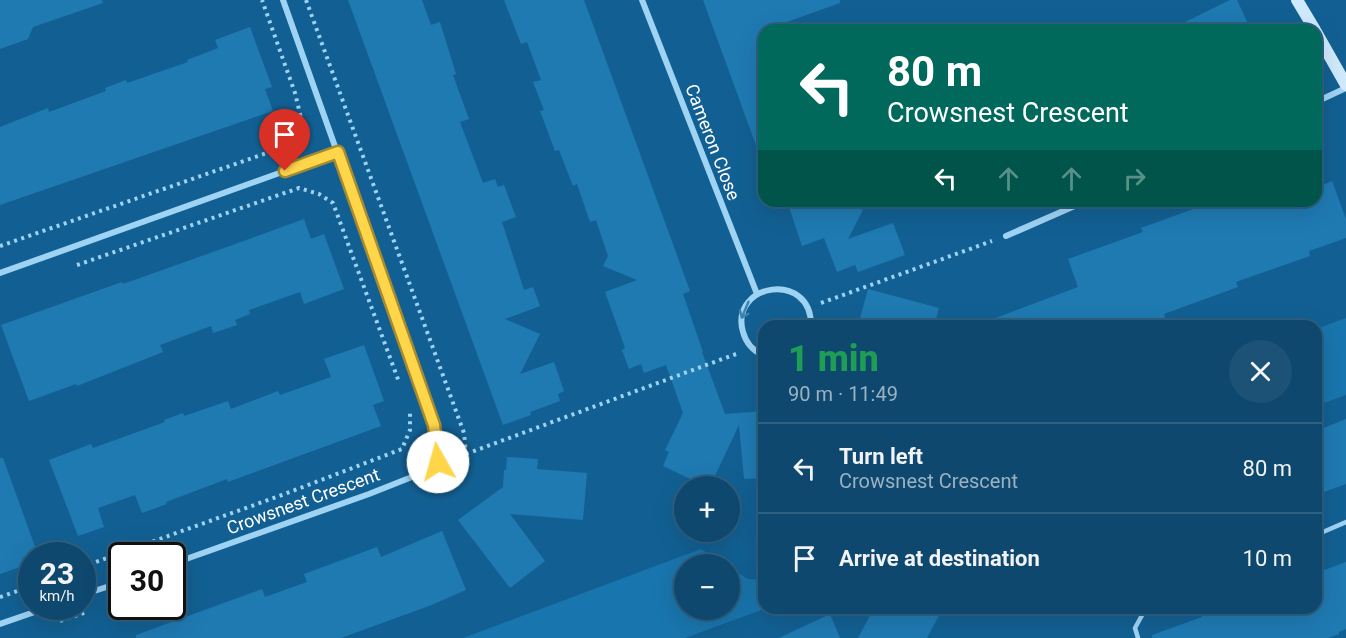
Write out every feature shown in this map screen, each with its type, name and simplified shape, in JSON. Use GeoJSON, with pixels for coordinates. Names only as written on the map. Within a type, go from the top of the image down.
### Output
{"type":"FeatureCollection","features":[{"type":"Feature","properties":{"kind":"street","name":"Crowsnest Crescent"},"geometry":{"type":"LineString","coordinates":[[186,559],[369,494],[422,473],[438,462],[434,425],[283,0]]}},
{"type":"Feature","properties":{"kind":"street","name":"Cameron Close"},"geometry":{"type":"LineString","coordinates":[[642,0],[757,294]]}},
{"type":"Feature","properties":{"kind":"street"},"geometry":{"type":"LineString","coordinates":[[1297,0],[1311,24]]}},
{"type":"Feature","properties":{"kind":"street"},"geometry":{"type":"LineString","coordinates":[[1322,44],[1346,87],[1322,99]]}},
{"type":"Feature","properties":{"kind":"street"},"geometry":{"type":"LineString","coordinates":[[0,273],[338,152]]}},
{"type":"Feature","properties":{"kind":"street"},"geometry":{"type":"LineString","coordinates":[[1006,236],[1072,207]]}},
{"type":"Feature","properties":{"kind":"street"},"geometry":{"type":"LineString","coordinates":[[758,352],[745,340],[741,320],[749,301],[757,294],[767,289],[780,288],[791,291],[801,298],[808,308],[811,320]]}},
{"type":"Feature","properties":{"kind":"street"},"geometry":{"type":"LineString","coordinates":[[0,624],[18,618]]}},
{"type":"Feature","properties":{"kind":"lane"},"geometry":{"type":"LineString","coordinates":[[1322,532],[1346,522]]}},
{"type":"Feature","properties":{"kind":"lane"},"geometry":{"type":"LineString","coordinates":[[1138,638],[1135,628],[1143,614]]}},
{"type":"Feature","properties":{"kind":"path"},"geometry":{"type":"LineString","coordinates":[[0,246],[287,146],[296,133],[301,118],[296,93],[262,0]]}},
{"type":"Feature","properties":{"kind":"path"},"geometry":{"type":"LineString","coordinates":[[306,0],[464,433],[466,454],[751,348]]}},
{"type":"Feature","properties":{"kind":"path"},"geometry":{"type":"LineString","coordinates":[[66,269],[299,188],[319,194],[333,203],[403,392]]}},
{"type":"Feature","properties":{"kind":"path"},"geometry":{"type":"LineString","coordinates":[[808,308],[1006,236]]}},
{"type":"Feature","properties":{"kind":"path"},"geometry":{"type":"LineString","coordinates":[[96,562],[402,449],[410,430],[411,414],[407,403]]}},
{"type":"Feature","properties":{"kind":"path"},"geometry":{"type":"LineString","coordinates":[[0,597],[18,591]]}},
{"type":"Feature","properties":{"kind":"path"},"geometry":{"type":"LineString","coordinates":[[57,622],[63,620]]}},
{"type":"Feature","properties":{"kind":"shaded area"},"geometry":{"type":"Polygon","coordinates":[[[1346,318],[1346,395],[1322,404],[1322,327],[1346,318]]]}},
{"type":"Feature","properties":{"kind":"shaded area"},"geometry":{"type":"Polygon","coordinates":[[[701,549],[709,554],[688,554],[701,549]]]}},
{"type":"Feature","properties":{"kind":"shaded area"},"geometry":{"type":"Polygon","coordinates":[[[674,559],[674,620],[734,620],[685,638],[463,638],[674,559]]]}},
{"type":"Feature","properties":{"kind":"shaded area"},"geometry":{"type":"Polygon","coordinates":[[[740,574],[748,579],[758,580],[758,611],[740,618],[740,574]]]}},
{"type":"Feature","properties":{"kind":"building"},"geometry":{"type":"Polygon","coordinates":[[[0,0],[102,0],[103,3],[33,27],[28,39],[0,49],[0,0]]]}},
{"type":"Feature","properties":{"kind":"building"},"geometry":{"type":"Polygon","coordinates":[[[348,0],[422,0],[431,25],[440,22],[456,74],[453,75],[469,119],[460,122],[483,183],[495,179],[498,187],[504,185],[516,217],[502,222],[524,290],[533,287],[540,306],[505,319],[540,334],[520,374],[554,362],[564,391],[558,394],[560,401],[503,425],[348,0]]]}},
{"type":"Feature","properties":{"kind":"building"},"geometry":{"type":"Polygon","coordinates":[[[504,0],[584,0],[690,291],[683,294],[725,414],[758,411],[758,478],[744,479],[739,425],[715,476],[684,476],[663,466],[669,452],[665,450],[683,413],[666,365],[644,373],[641,364],[629,369],[622,350],[625,348],[605,292],[637,280],[603,266],[608,256],[596,220],[590,222],[577,184],[573,186],[559,150],[555,151],[540,111],[544,110],[533,82],[541,80],[527,42],[521,44],[504,0]]]}},
{"type":"Feature","properties":{"kind":"building"},"geometry":{"type":"Polygon","coordinates":[[[703,0],[840,0],[840,3],[784,24],[758,24],[758,151],[703,0]]]}},
{"type":"Feature","properties":{"kind":"building"},"geometry":{"type":"Polygon","coordinates":[[[1230,0],[1237,0],[1248,24],[1181,24],[1230,0]]]}},
{"type":"Feature","properties":{"kind":"building"},"geometry":{"type":"Polygon","coordinates":[[[250,27],[272,87],[265,89],[273,111],[0,205],[0,127],[48,108],[49,112],[106,91],[105,88],[126,80],[127,83],[188,62],[187,60],[218,48],[215,40],[250,27]]]}},
{"type":"Feature","properties":{"kind":"building"},"geometry":{"type":"Polygon","coordinates":[[[1332,181],[1346,219],[1346,238],[1309,251],[1310,256],[1236,282],[1238,287],[1164,314],[1165,318],[1160,320],[990,320],[1078,287],[1068,259],[1143,232],[1141,228],[1199,207],[1322,207],[1322,185],[1332,181]]]}},
{"type":"Feature","properties":{"kind":"building"},"geometry":{"type":"Polygon","coordinates":[[[789,207],[856,207],[863,210],[848,239],[893,223],[905,255],[858,272],[855,265],[837,272],[824,238],[802,246],[789,207]]]}},
{"type":"Feature","properties":{"kind":"building"},"geometry":{"type":"Polygon","coordinates":[[[304,219],[311,239],[324,234],[344,289],[304,304],[300,292],[249,310],[250,314],[235,320],[237,325],[213,333],[211,326],[160,345],[163,352],[77,386],[76,384],[29,401],[1,325],[304,219]]]}},
{"type":"Feature","properties":{"kind":"building"},"geometry":{"type":"Polygon","coordinates":[[[868,289],[939,308],[936,320],[860,320],[868,289]]]}},
{"type":"Feature","properties":{"kind":"building"},"geometry":{"type":"Polygon","coordinates":[[[364,345],[384,401],[373,405],[381,426],[228,482],[227,479],[142,513],[135,495],[98,508],[104,527],[78,536],[49,460],[91,444],[93,448],[165,422],[164,420],[183,413],[184,416],[228,401],[231,409],[278,391],[280,395],[331,377],[324,359],[364,345]]]}},
{"type":"Feature","properties":{"kind":"building"},"geometry":{"type":"Polygon","coordinates":[[[1346,419],[1346,484],[1322,493],[1322,429],[1346,419]]]}},
{"type":"Feature","properties":{"kind":"building"},"geometry":{"type":"Polygon","coordinates":[[[507,457],[538,459],[537,469],[587,473],[583,520],[510,514],[545,561],[510,588],[458,520],[503,487],[507,457]]]}},
{"type":"Feature","properties":{"kind":"building"},"geometry":{"type":"Polygon","coordinates":[[[0,458],[3,458],[33,542],[18,542],[18,568],[0,574],[0,458]]]}},
{"type":"Feature","properties":{"kind":"building"},"geometry":{"type":"Polygon","coordinates":[[[442,531],[466,590],[341,638],[136,638],[136,635],[177,620],[186,620],[186,617],[262,589],[265,597],[307,582],[304,574],[377,547],[381,557],[442,531]]]}},
{"type":"Feature","properties":{"kind":"building"},"geometry":{"type":"Polygon","coordinates":[[[1346,562],[1346,629],[1339,634],[1328,638],[1152,638],[1152,635],[1202,617],[1201,615],[1204,614],[1322,614],[1322,571],[1346,562]]]}},
{"type":"Feature","properties":{"kind":"building"},"geometry":{"type":"Polygon","coordinates":[[[830,614],[840,638],[779,638],[830,614]]]}},
{"type":"Feature","properties":{"kind":"building"},"geometry":{"type":"Polygon","coordinates":[[[871,614],[940,614],[927,638],[858,638],[871,614]]]}},
{"type":"Feature","properties":{"kind":"route"},"geometry":{"type":"LineString","coordinates":[[285,171],[338,152],[434,425],[438,462]]}}]}
